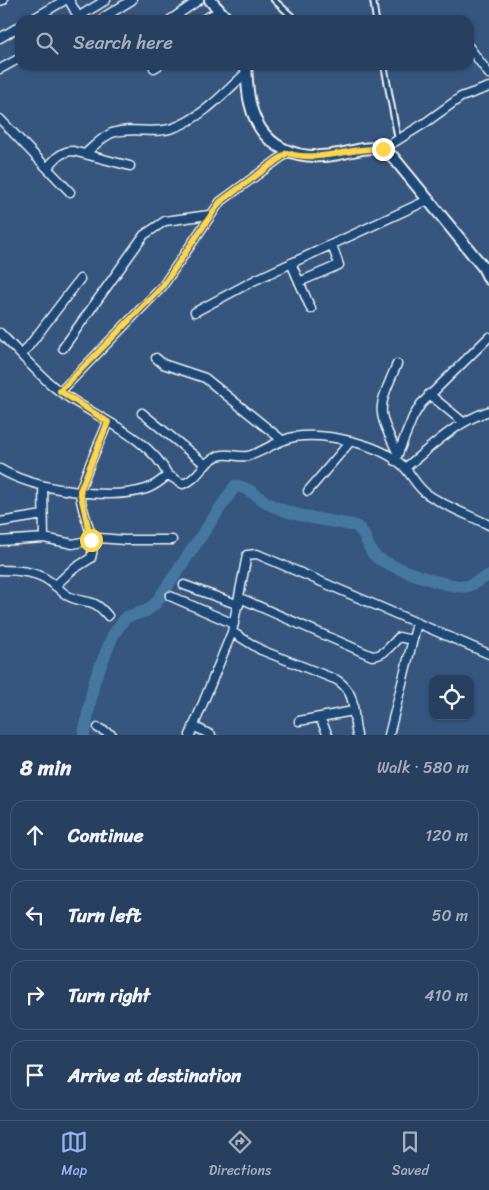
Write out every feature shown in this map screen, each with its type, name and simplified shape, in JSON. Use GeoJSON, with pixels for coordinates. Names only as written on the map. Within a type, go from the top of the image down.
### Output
{"type":"FeatureCollection","features":[{"type":"Feature","properties":{"kind":"street"},"geometry":{"type":"LineString","coordinates":[[40,15],[67,0],[76,15]]}},
{"type":"Feature","properties":{"kind":"street"},"geometry":{"type":"LineString","coordinates":[[85,15],[106,0]]}},
{"type":"Feature","properties":{"kind":"street"},"geometry":{"type":"LineString","coordinates":[[107,15],[132,0]]}},
{"type":"Feature","properties":{"kind":"street"},"geometry":{"type":"LineString","coordinates":[[177,15],[199,0]]}},
{"type":"Feature","properties":{"kind":"street"},"geometry":{"type":"LineString","coordinates":[[210,0],[224,15]]}},
{"type":"Feature","properties":{"kind":"street"},"geometry":{"type":"LineString","coordinates":[[212,15],[220,11]]}},
{"type":"Feature","properties":{"kind":"street"},"geometry":{"type":"LineString","coordinates":[[0,38],[15,29]]}},
{"type":"Feature","properties":{"kind":"street"},"geometry":{"type":"LineString","coordinates":[[474,54],[489,74]]}},
{"type":"Feature","properties":{"kind":"street"},"geometry":{"type":"LineString","coordinates":[[0,69],[15,61]]}},
{"type":"Feature","properties":{"kind":"street"},"geometry":{"type":"LineString","coordinates":[[85,154],[112,133],[156,132],[182,125],[201,113],[245,70]]}},
{"type":"Feature","properties":{"kind":"street"},"geometry":{"type":"LineString","coordinates":[[246,70],[250,106],[256,119],[269,137],[287,153],[307,157],[322,157],[368,148],[383,149],[461,97],[486,88],[489,95]]}},
{"type":"Feature","properties":{"kind":"street"},"geometry":{"type":"LineString","coordinates":[[0,119],[70,192]]}},
{"type":"Feature","properties":{"kind":"street"},"geometry":{"type":"LineString","coordinates":[[383,149],[393,157],[483,267],[489,279]]}},
{"type":"Feature","properties":{"kind":"street"},"geometry":{"type":"LineString","coordinates":[[47,168],[57,156],[67,151],[130,166]]}},
{"type":"Feature","properties":{"kind":"street"},"geometry":{"type":"LineString","coordinates":[[60,391],[162,287],[209,215],[233,190],[287,153]]}},
{"type":"Feature","properties":{"kind":"street"},"geometry":{"type":"LineString","coordinates":[[195,312],[332,244],[428,200]]}},
{"type":"Feature","properties":{"kind":"street"},"geometry":{"type":"LineString","coordinates":[[63,348],[144,236],[164,221],[209,215]]}},
{"type":"Feature","properties":{"kind":"street"},"geometry":{"type":"LineString","coordinates":[[300,282],[339,264],[332,244]]}},
{"type":"Feature","properties":{"kind":"street"},"geometry":{"type":"LineString","coordinates":[[291,264],[311,309]]}},
{"type":"Feature","properties":{"kind":"street"},"geometry":{"type":"LineString","coordinates":[[22,355],[80,279]]}},
{"type":"Feature","properties":{"kind":"street"},"geometry":{"type":"LineString","coordinates":[[0,333],[60,391],[145,446],[162,463],[168,475],[182,484],[190,482],[206,465],[218,456],[251,455],[282,440],[314,435],[370,447],[397,458]]}},
{"type":"Feature","properties":{"kind":"street"},"geometry":{"type":"LineString","coordinates":[[397,458],[413,417],[429,394],[489,337]]}},
{"type":"Feature","properties":{"kind":"street"},"geometry":{"type":"LineString","coordinates":[[156,358],[163,364],[205,378],[282,440]]}},
{"type":"Feature","properties":{"kind":"street"},"geometry":{"type":"LineString","coordinates":[[397,364],[382,401],[381,414],[397,458],[417,487],[427,494],[489,525]]}},
{"type":"Feature","properties":{"kind":"street"},"geometry":{"type":"LineString","coordinates":[[429,394],[463,422]]}},
{"type":"Feature","properties":{"kind":"street"},"geometry":{"type":"LineString","coordinates":[[405,468],[463,422],[489,411]]}},
{"type":"Feature","properties":{"kind":"street"},"geometry":{"type":"LineString","coordinates":[[142,413],[206,465]]}},
{"type":"Feature","properties":{"kind":"street"},"geometry":{"type":"LineString","coordinates":[[55,586],[72,570],[92,558],[91,540],[80,491],[108,422]]}},
{"type":"Feature","properties":{"kind":"street"},"geometry":{"type":"LineString","coordinates":[[308,491],[350,442]]}},
{"type":"Feature","properties":{"kind":"street"},"geometry":{"type":"LineString","coordinates":[[0,469],[43,486],[103,493],[144,490],[155,486],[168,475]]}},
{"type":"Feature","properties":{"kind":"street"},"geometry":{"type":"LineString","coordinates":[[43,486],[44,538]]}},
{"type":"Feature","properties":{"kind":"street"},"geometry":{"type":"LineString","coordinates":[[0,522],[43,514]]}},
{"type":"Feature","properties":{"kind":"street"},"geometry":{"type":"LineString","coordinates":[[0,540],[44,538],[73,544],[99,538],[172,540]]}},
{"type":"Feature","properties":{"kind":"street"},"geometry":{"type":"LineString","coordinates":[[190,735],[232,632],[240,601],[245,562],[247,556],[252,553],[489,654]]}},
{"type":"Feature","properties":{"kind":"street"},"geometry":{"type":"LineString","coordinates":[[0,570],[28,572],[48,580],[71,597],[95,602],[108,616]]}},
{"type":"Feature","properties":{"kind":"street"},"geometry":{"type":"LineString","coordinates":[[184,585],[240,601],[372,656],[378,656],[384,652],[399,637],[412,640]]}},
{"type":"Feature","properties":{"kind":"street"},"geometry":{"type":"LineString","coordinates":[[170,596],[234,624]]}},
{"type":"Feature","properties":{"kind":"street"},"geometry":{"type":"LineString","coordinates":[[389,735],[417,623]]}},
{"type":"Feature","properties":{"kind":"street"},"geometry":{"type":"LineString","coordinates":[[232,632],[261,650],[337,680],[348,687],[352,696],[356,735]]}},
{"type":"Feature","properties":{"kind":"street"},"geometry":{"type":"LineString","coordinates":[[299,721],[353,712]]}},
{"type":"Feature","properties":{"kind":"street"},"geometry":{"type":"LineString","coordinates":[[320,718],[328,735]]}},
{"type":"Feature","properties":{"kind":"street"},"geometry":{"type":"LineString","coordinates":[[193,726],[211,735]]}},
{"type":"Feature","properties":{"kind":"street"},"geometry":{"type":"LineString","coordinates":[[98,728],[112,735]]}},
{"type":"Feature","properties":{"kind":"lane"},"geometry":{"type":"LineString","coordinates":[[274,0],[290,15]]}},
{"type":"Feature","properties":{"kind":"lane"},"geometry":{"type":"LineString","coordinates":[[373,0],[375,15]]}},
{"type":"Feature","properties":{"kind":"lane"},"geometry":{"type":"LineString","coordinates":[[385,70],[398,140]]}},
{"type":"Feature","properties":{"kind":"waterway"},"geometry":{"type":"LineString","coordinates":[[84,735],[94,682],[113,635],[126,617],[146,611],[156,603],[235,486],[240,486],[269,504],[283,510],[303,516],[356,526],[362,532],[374,555],[391,565],[419,576],[460,586],[468,586],[489,576]]}},
{"type":"Feature","properties":{"kind":"route"},"geometry":{"type":"LineString","coordinates":[[91,540],[80,491],[108,422],[60,391],[162,287],[209,215],[233,190],[287,153],[307,157],[322,157],[368,148],[383,149]]}}]}
